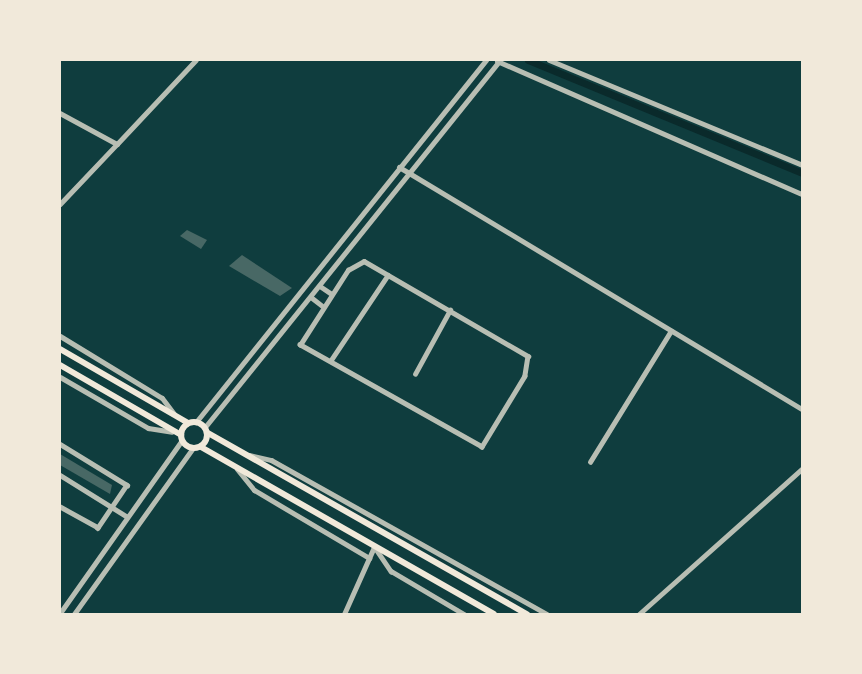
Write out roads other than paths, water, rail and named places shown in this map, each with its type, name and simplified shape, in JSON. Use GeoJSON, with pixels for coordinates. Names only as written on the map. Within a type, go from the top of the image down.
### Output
{"type":"FeatureCollection","features":[{"type":"Feature","properties":{"kind":"main road"},"geometry":{"type":"LineString","coordinates":[[60,349],[188,423],[197,422],[247,456],[522,613]]}},
{"type":"Feature","properties":{"kind":"main road"},"geometry":{"type":"LineString","coordinates":[[60,365],[179,436],[192,449],[201,447],[494,614]]}},
{"type":"Feature","properties":{"kind":"main road"},"geometry":{"type":"LineString","coordinates":[[179,436],[188,423]]}},
{"type":"Feature","properties":{"kind":"main road"},"geometry":{"type":"LineString","coordinates":[[201,447],[207,430]]}},
{"type":"Feature","properties":{"kind":"street"},"geometry":{"type":"LineString","coordinates":[[60,204],[196,60]]}},
{"type":"Feature","properties":{"kind":"street"},"geometry":{"type":"LineString","coordinates":[[197,422],[486,60]]}},
{"type":"Feature","properties":{"kind":"street"},"geometry":{"type":"LineString","coordinates":[[207,430],[498,60],[803,194]]}},
{"type":"Feature","properties":{"kind":"street"},"geometry":{"type":"LineString","coordinates":[[549,60],[803,165]]}},
{"type":"Feature","properties":{"kind":"street"},"geometry":{"type":"LineString","coordinates":[[60,113],[117,144]]}},
{"type":"Feature","properties":{"kind":"street"},"geometry":{"type":"LineString","coordinates":[[399,167],[803,409]]}},
{"type":"Feature","properties":{"kind":"street"},"geometry":{"type":"LineString","coordinates":[[358,261],[388,275],[528,356],[525,376],[482,446],[331,360],[316,358],[300,345],[332,294],[358,261]]}},
{"type":"Feature","properties":{"kind":"street"},"geometry":{"type":"LineString","coordinates":[[331,360],[388,275]]}},
{"type":"Feature","properties":{"kind":"street"},"geometry":{"type":"LineString","coordinates":[[320,286],[332,294]]}},
{"type":"Feature","properties":{"kind":"street"},"geometry":{"type":"LineString","coordinates":[[311,297],[324,307]]}},
{"type":"Feature","properties":{"kind":"street"},"geometry":{"type":"LineString","coordinates":[[415,374],[450,310]]}},
{"type":"Feature","properties":{"kind":"street"},"geometry":{"type":"LineString","coordinates":[[590,462],[671,331]]}},
{"type":"Feature","properties":{"kind":"street"},"geometry":{"type":"LineString","coordinates":[[60,335],[162,398],[174,415]]}},
{"type":"Feature","properties":{"kind":"street"},"geometry":{"type":"LineString","coordinates":[[60,376],[148,428],[179,436],[60,613]]}},
{"type":"Feature","properties":{"kind":"street"},"geometry":{"type":"LineString","coordinates":[[60,444],[127,485],[98,528],[60,507]]}},
{"type":"Feature","properties":{"kind":"street"},"geometry":{"type":"LineString","coordinates":[[74,614],[192,449]]}},
{"type":"Feature","properties":{"kind":"street"},"geometry":{"type":"LineString","coordinates":[[247,456],[271,460],[547,614]]}},
{"type":"Feature","properties":{"kind":"street"},"geometry":{"type":"LineString","coordinates":[[237,468],[254,490],[369,558]]}},
{"type":"Feature","properties":{"kind":"street"},"geometry":{"type":"LineString","coordinates":[[639,614],[803,470]]}},
{"type":"Feature","properties":{"kind":"street"},"geometry":{"type":"LineString","coordinates":[[60,475],[126,516]]}},
{"type":"Feature","properties":{"kind":"street"},"geometry":{"type":"LineString","coordinates":[[344,614],[375,547]]}},
{"type":"Feature","properties":{"kind":"street"},"geometry":{"type":"LineString","coordinates":[[375,547],[385,567],[464,614]]}},
{"type":"Feature","properties":{"kind":"waterway"},"geometry":{"type":"LineString","coordinates":[[528,60],[802,173]]}}]}
